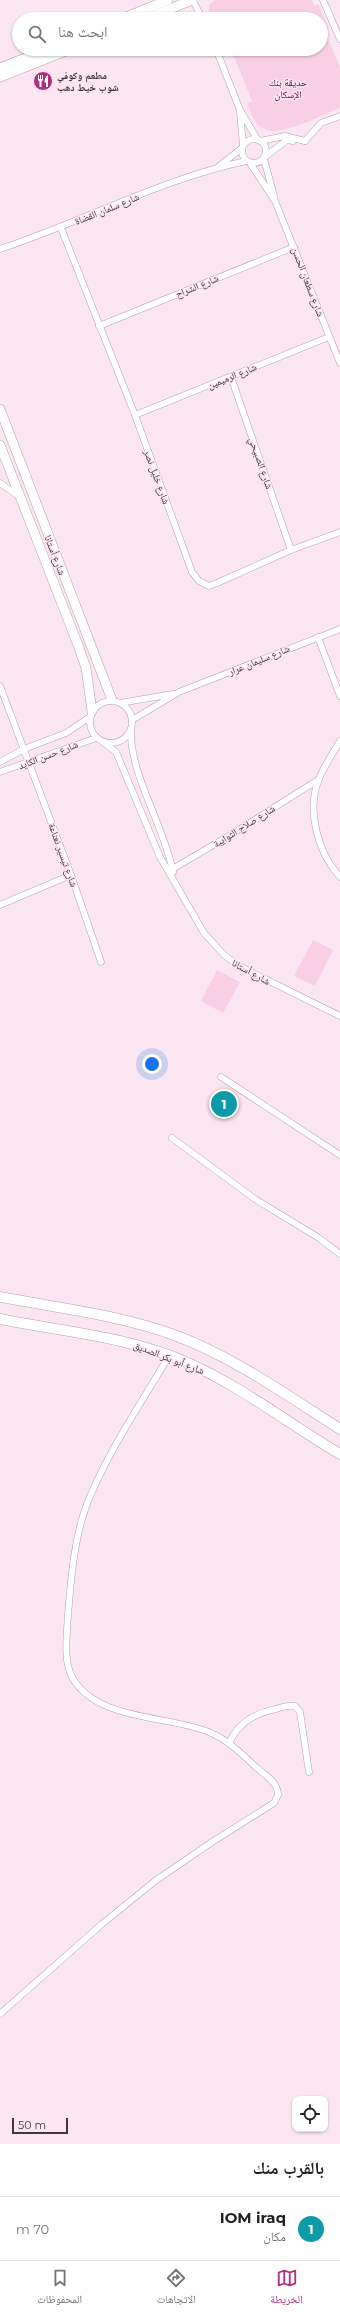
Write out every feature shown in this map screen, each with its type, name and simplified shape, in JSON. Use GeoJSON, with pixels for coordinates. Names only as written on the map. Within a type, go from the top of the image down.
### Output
{"type":"FeatureCollection","features":[{"type":"Feature","properties":{"kind":"main road","name":"شارع أبو بكر الصديق"},"geometry":{"type":"LineString","coordinates":[[0,1297],[115,1318],[178,1336],[250,1373],[340,1429]]}},
{"type":"Feature","properties":{"kind":"main road","name":"شارع أبو بكر الصديق"},"geometry":{"type":"LineString","coordinates":[[0,1319],[116,1339],[169,1356],[206,1371],[240,1390],[340,1454]]}},
{"type":"Feature","properties":{"kind":"street"},"geometry":{"type":"LineString","coordinates":[[163,12],[193,0],[199,12]]}},
{"type":"Feature","properties":{"kind":"street"},"geometry":{"type":"LineString","coordinates":[[323,0],[340,39]]}},
{"type":"Feature","properties":{"kind":"street"},"geometry":{"type":"LineString","coordinates":[[138,12],[165,1]]}},
{"type":"Feature","properties":{"kind":"street"},"geometry":{"type":"LineString","coordinates":[[0,68],[30,56]]}},
{"type":"Feature","properties":{"kind":"street"},"geometry":{"type":"LineString","coordinates":[[0,77],[53,56]]}},
{"type":"Feature","properties":{"kind":"street"},"geometry":{"type":"LineString","coordinates":[[219,56],[240,110],[259,140],[266,147],[265,157]]}},
{"type":"Feature","properties":{"kind":"street"},"geometry":{"type":"LineString","coordinates":[[240,110],[242,156],[248,162],[258,164],[287,140],[305,142]]}},
{"type":"Feature","properties":{"kind":"street"},"geometry":{"type":"LineString","coordinates":[[305,142],[321,123],[340,116]]}},
{"type":"Feature","properties":{"kind":"street"},"geometry":{"type":"LineString","coordinates":[[242,147],[249,140],[285,136],[305,142]]}},
{"type":"Feature","properties":{"kind":"street","name":"شارع سلمان القضاة"},"geometry":{"type":"LineString","coordinates":[[214,169],[242,147]]}},
{"type":"Feature","properties":{"kind":"street","name":"شارع سطعان الحسن"},"geometry":{"type":"LineString","coordinates":[[265,157],[276,201],[340,363]]}},
{"type":"Feature","properties":{"kind":"street","name":"شارع سلمان القضاة"},"geometry":{"type":"LineString","coordinates":[[0,249],[61,228],[168,185],[214,169],[248,162]]}},
{"type":"Feature","properties":{"kind":"street","name":"شارع سطعان الحسن"},"geometry":{"type":"LineString","coordinates":[[248,162],[276,201]]}},
{"type":"Feature","properties":{"kind":"street","name":"شارع خليل نصر"},"geometry":{"type":"LineString","coordinates":[[61,228],[134,415],[192,572],[199,581],[209,586],[291,550],[340,532]]}},
{"type":"Feature","properties":{"kind":"street","name":"شارع الشراح"},"geometry":{"type":"LineString","coordinates":[[99,326],[294,247]]}},
{"type":"Feature","properties":{"kind":"street","name":"شارع الرميمين"},"geometry":{"type":"LineString","coordinates":[[134,415],[329,337]]}},
{"type":"Feature","properties":{"kind":"street","name":"شارع الصبيحي"},"geometry":{"type":"LineString","coordinates":[[230,377],[291,550]]}},
{"type":"Feature","properties":{"kind":"street","name":"شارع أستانا"},"geometry":{"type":"LineString","coordinates":[[0,410],[116,702]]}},
{"type":"Feature","properties":{"kind":"street","name":"شارع أستانا"},"geometry":{"type":"LineString","coordinates":[[0,445],[86,668],[91,714]]}},
{"type":"Feature","properties":{"kind":"street"},"geometry":{"type":"LineString","coordinates":[[0,483],[20,497]]}},
{"type":"Feature","properties":{"kind":"street","name":"شارع سليمان عرار"},"geometry":{"type":"LineString","coordinates":[[132,720],[179,692],[340,628]]}},
{"type":"Feature","properties":{"kind":"street"},"geometry":{"type":"LineString","coordinates":[[318,637],[340,696]]}},
{"type":"Feature","properties":{"kind":"street","name":"شارع تيسير نعناعة"},"geometry":{"type":"LineString","coordinates":[[0,686],[71,875],[101,962]]}},
{"type":"Feature","properties":{"kind":"street","name":"شارع سليمان عرار"},"geometry":{"type":"LineString","coordinates":[[116,702],[179,692]]}},
{"type":"Feature","properties":{"kind":"street"},"geometry":{"type":"LineString","coordinates":[[116,702],[126,707],[132,720],[131,729],[120,741],[112,743],[103,742],[96,738],[89,724],[91,714],[97,705],[116,702]]}},
{"type":"Feature","properties":{"kind":"street","name":"شارع حسن الكايد"},"geometry":{"type":"LineString","coordinates":[[0,762],[24,749],[66,733],[91,714]]}},
{"type":"Feature","properties":{"kind":"street","name":"شارع أستانا"},"geometry":{"type":"LineString","coordinates":[[131,729],[134,760],[169,853],[170,870]]}},
{"type":"Feature","properties":{"kind":"street","name":"شارع حسن الكايد"},"geometry":{"type":"LineString","coordinates":[[0,772],[29,763],[73,744],[96,738]]}},
{"type":"Feature","properties":{"kind":"street"},"geometry":{"type":"LineString","coordinates":[[340,741],[318,780],[314,800],[318,837],[328,861],[340,877]]}},
{"type":"Feature","properties":{"kind":"street","name":"شارع أستانا"},"geometry":{"type":"LineString","coordinates":[[103,742],[116,752],[160,858],[170,870],[204,933],[230,961],[340,1016]]}},
{"type":"Feature","properties":{"kind":"street","name":"شارع صلاح الثوايبة"},"geometry":{"type":"LineString","coordinates":[[170,870],[318,780]]}},
{"type":"Feature","properties":{"kind":"street"},"geometry":{"type":"LineString","coordinates":[[0,905],[71,875]]}},
{"type":"Feature","properties":{"kind":"street"},"geometry":{"type":"LineString","coordinates":[[221,1077],[340,1155]]}},
{"type":"Feature","properties":{"kind":"street"},"geometry":{"type":"LineString","coordinates":[[172,1138],[255,1199],[319,1238],[340,1254]]}},
{"type":"Feature","properties":{"kind":"street"},"geometry":{"type":"LineString","coordinates":[[0,2014],[102,1924],[155,1881],[212,1842],[274,1803],[278,1795],[274,1782],[229,1743],[202,1729],[116,1709],[101,1703],[77,1684],[68,1664],[68,1620],[71,1580],[86,1506],[114,1447],[169,1356]]}},
{"type":"Feature","properties":{"kind":"street"},"geometry":{"type":"LineString","coordinates":[[229,1743],[242,1724],[258,1713],[295,1706],[300,1712],[309,1772]]}},
{"type":"Feature","properties":{"kind":"green space","name":"حديقة بنك الإسكان"},"geometry":{"type":"Polygon","coordinates":[[[215,0],[312,0],[314,6],[318,4],[322,12],[209,12],[209,5],[215,0]]]}},
{"type":"Feature","properties":{"kind":"green space","name":"حديقة بنك الإسكان"},"geometry":{"type":"Polygon","coordinates":[[[328,38],[340,67],[340,108],[290,128],[271,131],[261,127],[253,118],[247,104],[252,101],[234,56],[328,56],[328,38]]]}},
{"type":"Feature","properties":{"kind":"green space"},"geometry":{"type":"Polygon","coordinates":[[[313,940],[333,950],[315,986],[294,976],[313,940]]]}},
{"type":"Feature","properties":{"kind":"green space"},"geometry":{"type":"Polygon","coordinates":[[[217,970],[240,982],[223,1013],[201,1001],[217,970]]]}},
{"type":"Feature","properties":{"kind":"place","name":"مطعم وكوفي شوب خيط دهب"},"geometry":{"type":"Point","coordinates":[43,81]}},
{"type":"Feature","properties":{"kind":"place","name":"IOM iraq"},"geometry":{"type":"Point","coordinates":[224,1104]}}]}
